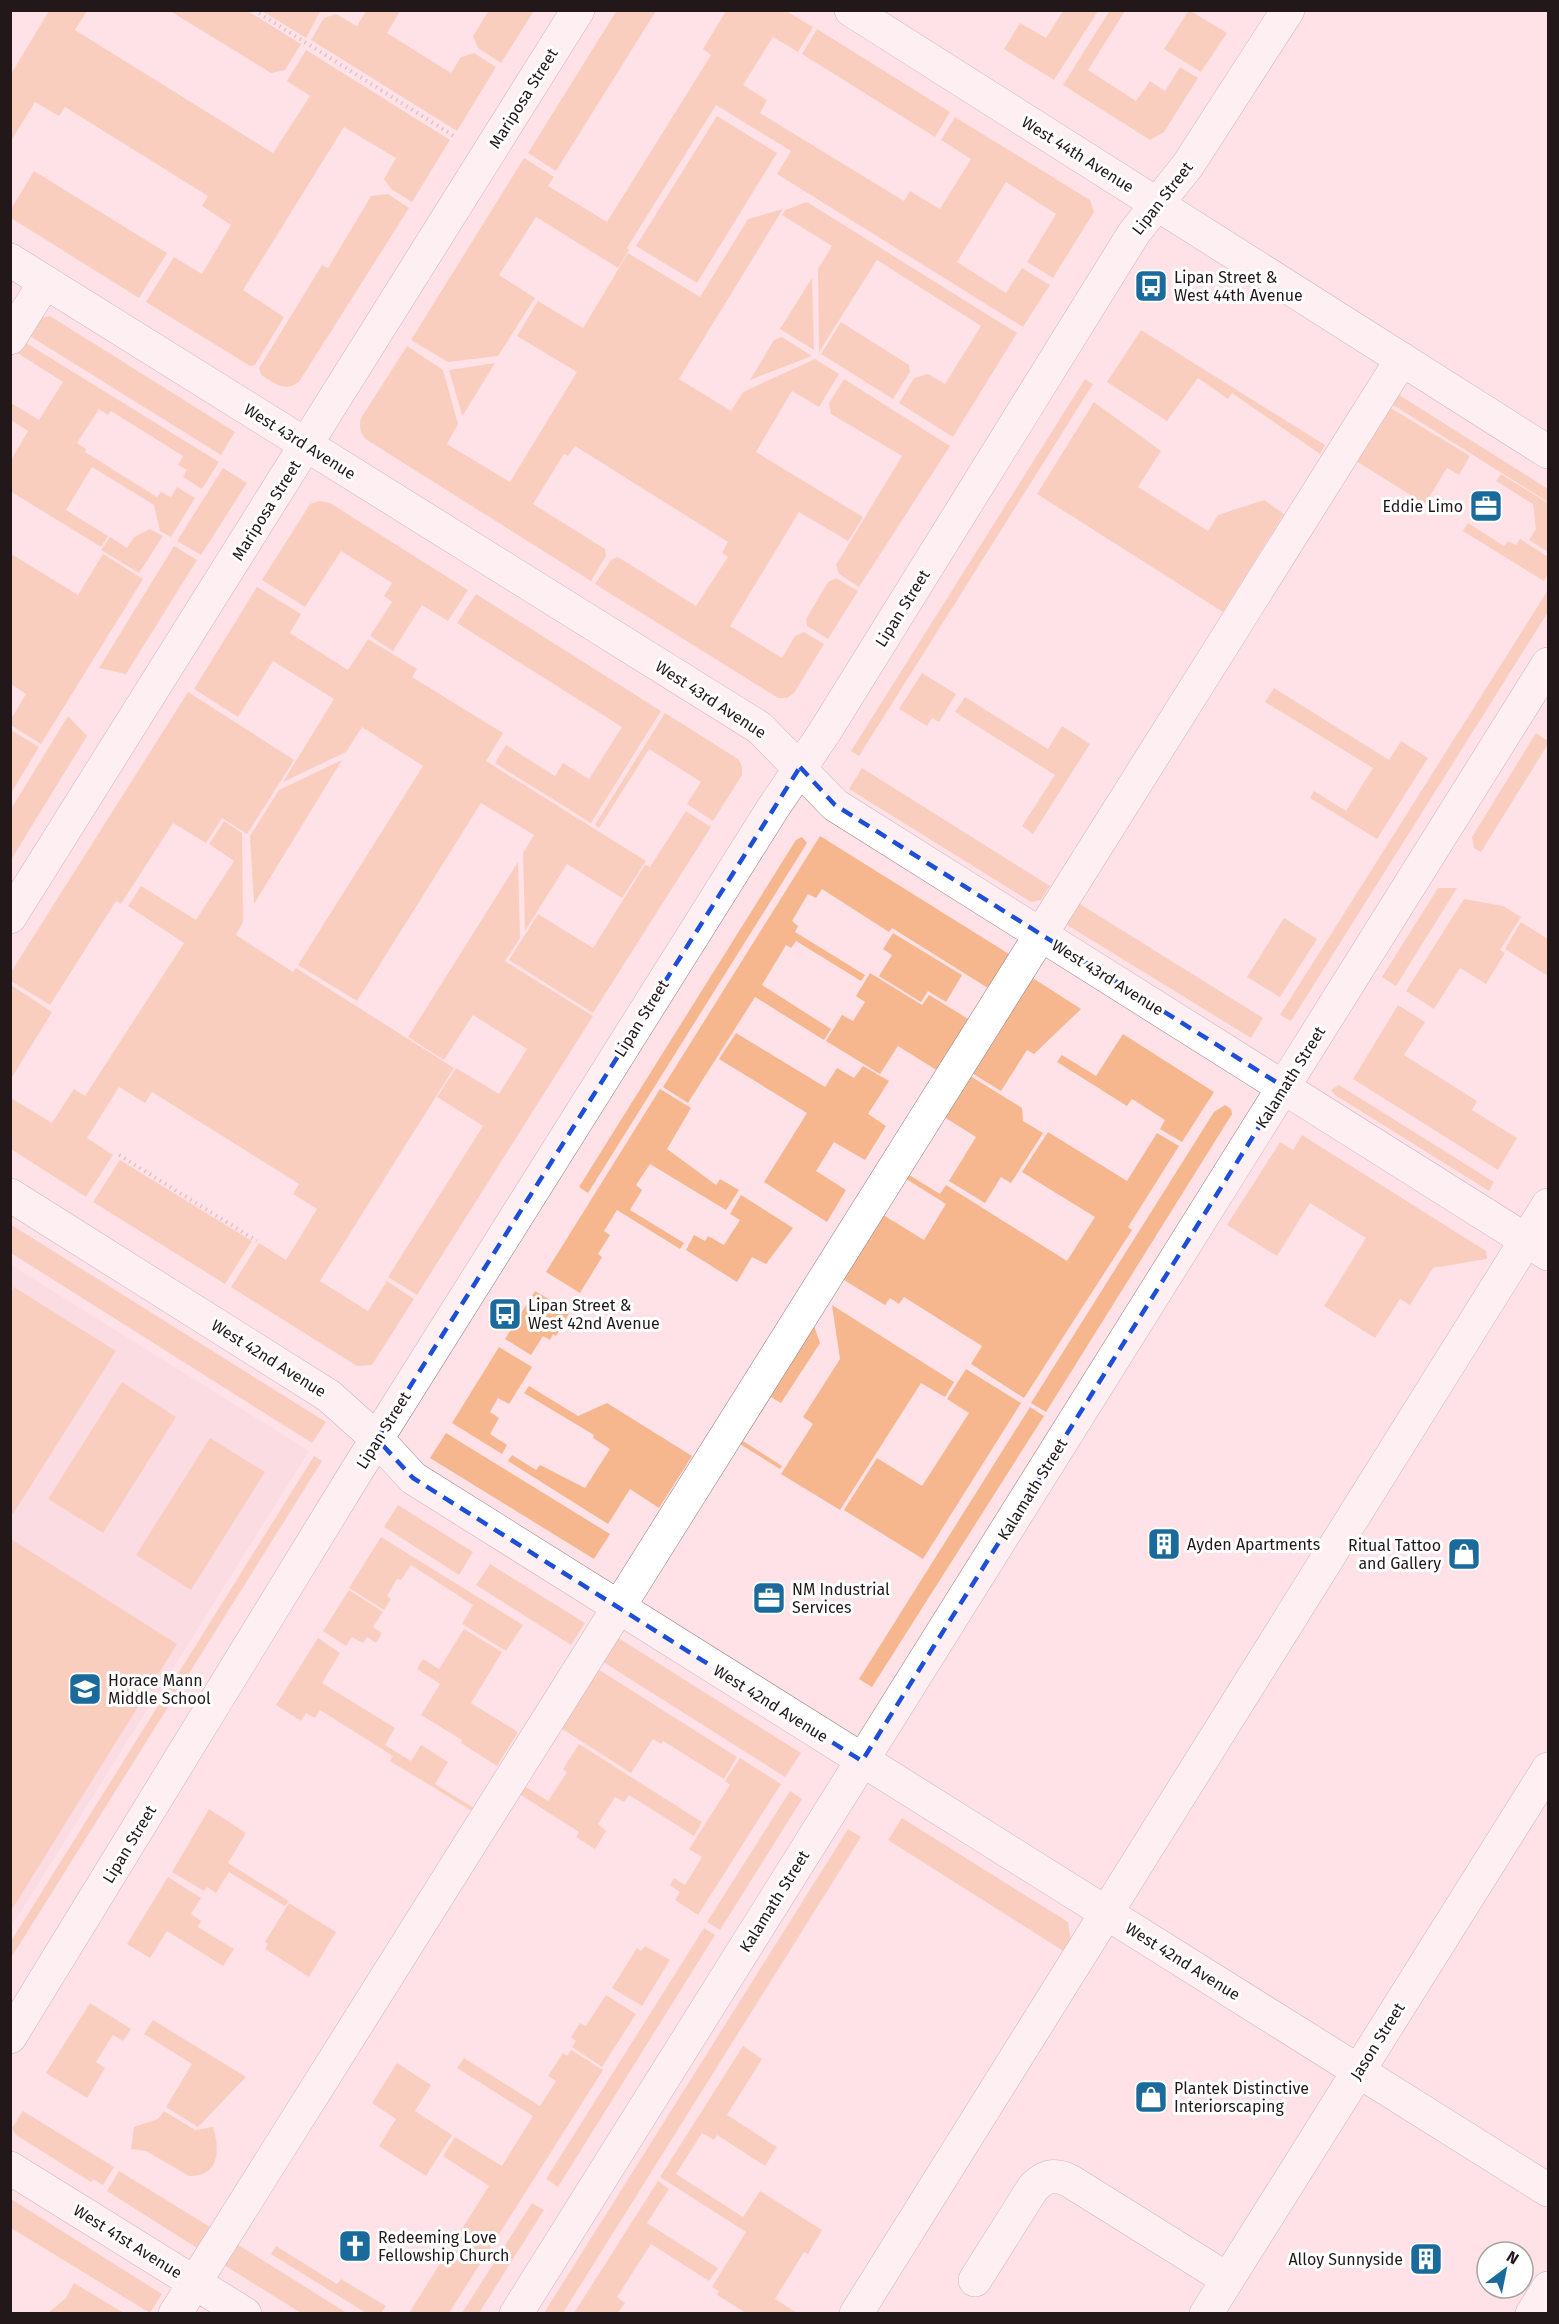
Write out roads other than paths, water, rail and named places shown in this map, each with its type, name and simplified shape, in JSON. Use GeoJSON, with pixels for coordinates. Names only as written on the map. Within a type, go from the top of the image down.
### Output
{"type":"FeatureCollection","features":[{"type":"Feature","properties":{"kind":"street","name":"Mariposa Street"},"geometry":{"type":"LineString","coordinates":[[10,918],[578,10]]}},
{"type":"Feature","properties":{"kind":"street","name":"West 44th Avenue"},"geometry":{"type":"LineString","coordinates":[[851,10],[1548,452]]}},
{"type":"Feature","properties":{"kind":"street","name":"Lipan Street"},"geometry":{"type":"LineString","coordinates":[[10,2037],[377,1440],[800,767],[824,734],[1134,232],[1188,165],[1288,10]]}},
{"type":"Feature","properties":{"kind":"street","name":"West 43rd Avenue"},"geometry":{"type":"LineString","coordinates":[[10,260],[760,728],[835,805],[1537,1247]]}},
{"type":"Feature","properties":{"kind":"street"},"geometry":{"type":"LineString","coordinates":[[10,338],[45,282]]}},
{"type":"Feature","properties":{"kind":"street"},"geometry":{"type":"LineString","coordinates":[[176,2313],[1402,359]]}},
{"type":"Feature","properties":{"kind":"street","name":"Kalamath Street"},"geometry":{"type":"LineString","coordinates":[[516,2313],[1548,664]]}},
{"type":"Feature","properties":{"kind":"street","name":"West 42nd Avenue"},"geometry":{"type":"LineString","coordinates":[[10,1195],[329,1396],[377,1440],[413,1478],[1548,2190]]}},
{"type":"Feature","properties":{"kind":"street"},"geometry":{"type":"LineString","coordinates":[[856,2313],[1106,1913],[1537,1247],[1548,1205]]}},
{"type":"Feature","properties":{"kind":"street","name":"Jason Street"},"geometry":{"type":"LineString","coordinates":[[1206,2313],[1548,1769]]}},
{"type":"Feature","properties":{"kind":"street","name":"West 41st Avenue"},"geometry":{"type":"LineString","coordinates":[[10,2168],[245,2313]]}},
{"type":"Feature","properties":{"kind":"street"},"geometry":{"type":"LineString","coordinates":[[975,2280],[1033,2188],[1046,2177],[1055,2176],[1070,2181],[1227,2279]]}},
{"type":"Feature","properties":{"kind":"street"},"geometry":{"type":"LineString","coordinates":[[1532,2313],[1548,2288]]}},
{"type":"Feature","properties":{"kind":"place","name":"Lipan Street & West 44th Avenue"},"geometry":{"type":"Point","coordinates":[1151,286]}},
{"type":"Feature","properties":{"kind":"place","name":"Eddie Limo"},"geometry":{"type":"Point","coordinates":[1486,506]}},
{"type":"Feature","properties":{"kind":"place","name":"Lipan Street & West 42nd Avenue"},"geometry":{"type":"Point","coordinates":[505,1314]}},
{"type":"Feature","properties":{"kind":"place","name":"Ayden Apartments"},"geometry":{"type":"Point","coordinates":[1164,1544]}},
{"type":"Feature","properties":{"kind":"place","name":"Ritual Tattoo and Gallery"},"geometry":{"type":"Point","coordinates":[1464,1554]}},
{"type":"Feature","properties":{"kind":"place","name":"NM Industrial Services"},"geometry":{"type":"Point","coordinates":[769,1598]}},
{"type":"Feature","properties":{"kind":"place","name":"Horace Mann Middle School"},"geometry":{"type":"Point","coordinates":[85,1689]}},
{"type":"Feature","properties":{"kind":"place","name":"Plantek Distinctive Interiorscaping"},"geometry":{"type":"Point","coordinates":[1151,2097]}},
{"type":"Feature","properties":{"kind":"place","name":"Redeeming Love Fellowship Church"},"geometry":{"type":"Point","coordinates":[355,2246]}},
{"type":"Feature","properties":{"kind":"place","name":"Alloy Sunnyside"},"geometry":{"type":"Point","coordinates":[1426,2259]}}]}
